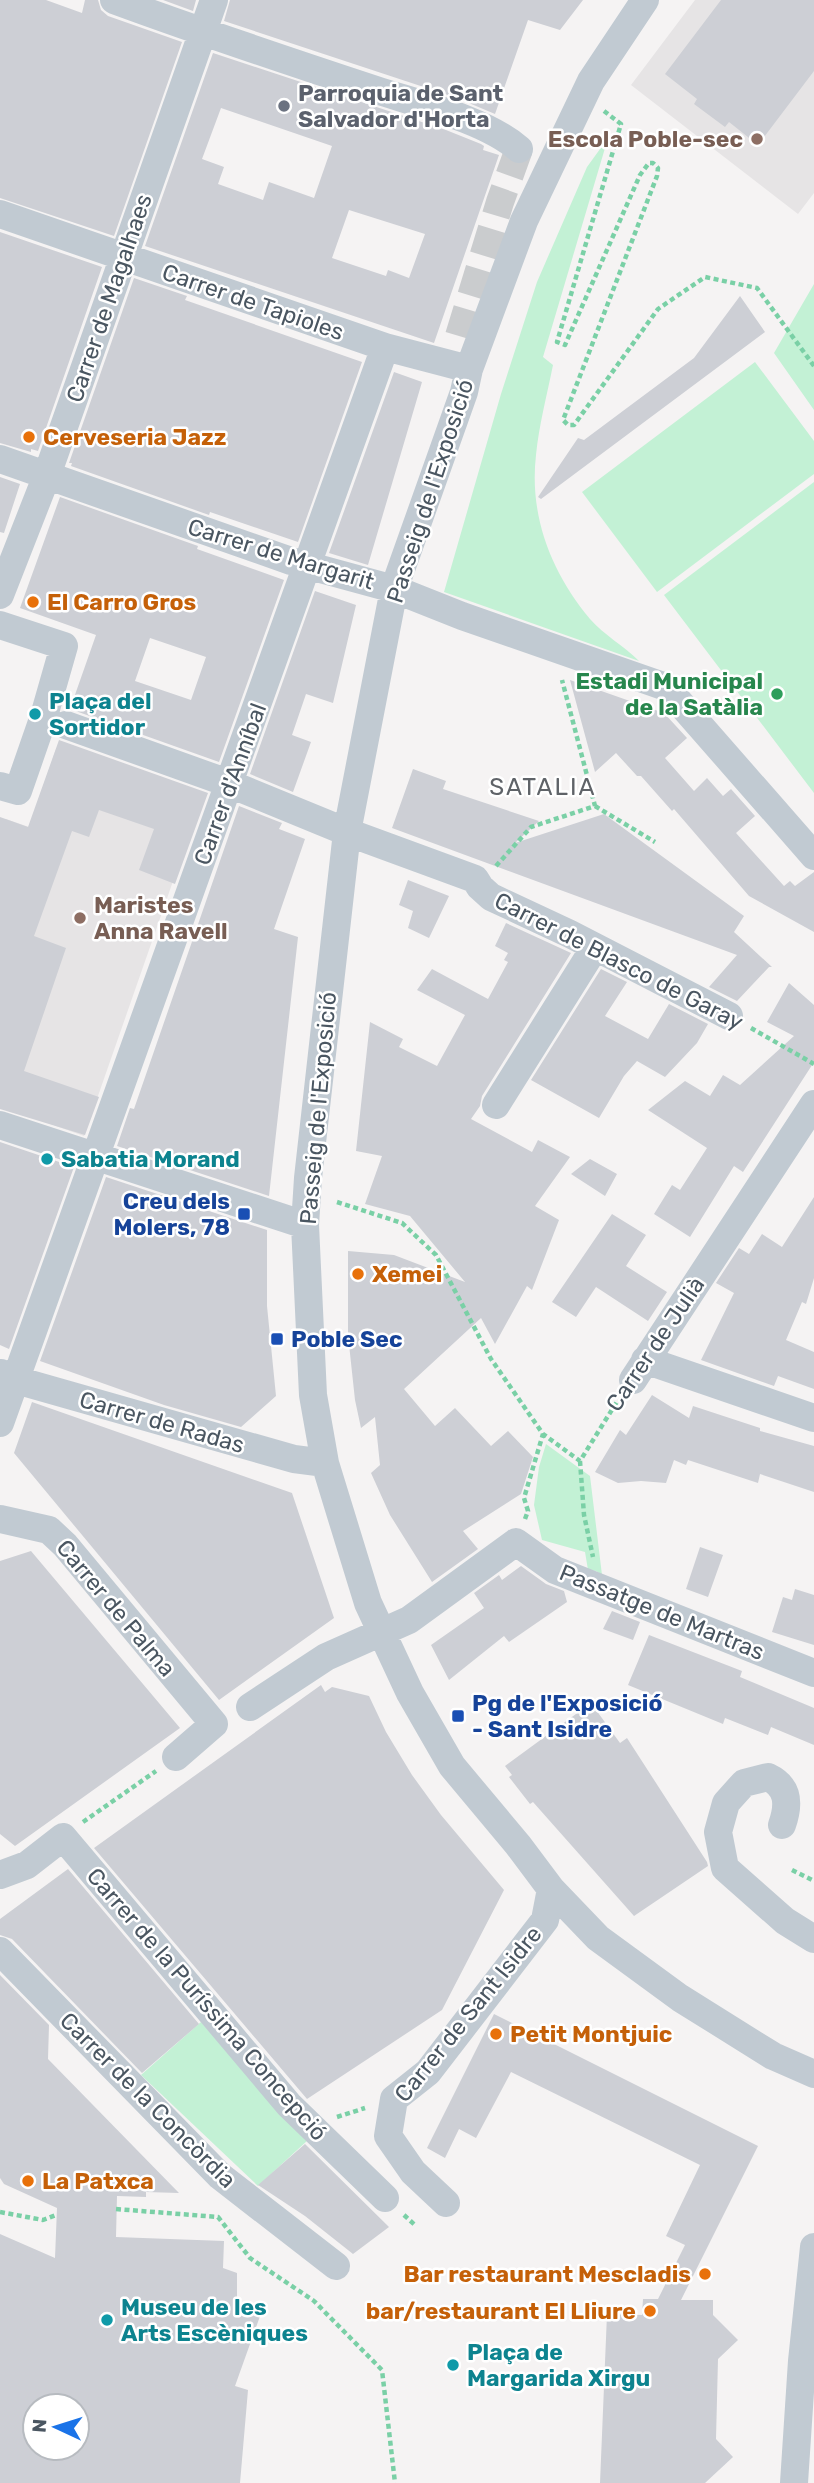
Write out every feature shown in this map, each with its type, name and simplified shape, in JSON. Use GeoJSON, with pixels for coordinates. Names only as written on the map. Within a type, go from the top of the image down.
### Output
{"type":"FeatureCollection","features":[{"type":"Feature","properties":{"kind":"street"},"geometry":{"type":"LineString","coordinates":[[114,0],[202,33],[463,119],[510,141],[519,149]]}},
{"type":"Feature","properties":{"kind":"street","name":"Carrer de Magalhaes"},"geometry":{"type":"LineString","coordinates":[[0,594],[47,475],[214,0]]}},
{"type":"Feature","properties":{"kind":"street","name":"Passeig de l'Exposició"},"geometry":{"type":"LineString","coordinates":[[645,0],[591,81],[524,221],[467,353],[464,392],[394,589],[347,832],[308,1178],[305,1224],[313,1395],[325,1463],[368,1603],[410,1693],[452,1766],[518,1844],[551,1889],[598,1938],[680,1998],[773,2056],[814,2074]]}},
{"type":"Feature","properties":{"kind":"street","name":"Carrer de Tapioles"},"geometry":{"type":"LineString","coordinates":[[0,214],[385,346],[467,353]]}},
{"type":"Feature","properties":{"kind":"street","name":"Carrer d'Anníbal"},"geometry":{"type":"LineString","coordinates":[[0,1423],[8,1376],[96,1157],[223,782],[307,566],[385,346]]}},
{"type":"Feature","properties":{"kind":"street","name":"Carrer de Margarit"},"geometry":{"type":"LineString","coordinates":[[0,459],[307,566],[394,589],[462,617],[666,687],[814,856]]}},
{"type":"Feature","properties":{"kind":"street"},"geometry":{"type":"LineString","coordinates":[[0,625],[64,646],[55,721],[18,791],[0,786]]}},
{"type":"Feature","properties":{"kind":"street","name":"Carrer de Blasco de Garay"},"geometry":{"type":"LineString","coordinates":[[55,721],[475,879],[491,897],[596,947],[729,1016]]}},
{"type":"Feature","properties":{"kind":"street"},"geometry":{"type":"LineString","coordinates":[[496,1105],[596,947]]}},
{"type":"Feature","properties":{"kind":"street","name":"Carrer de Julià"},"geometry":{"type":"LineString","coordinates":[[639,1370],[814,1104]]}},
{"type":"Feature","properties":{"kind":"street"},"geometry":{"type":"LineString","coordinates":[[0,1125],[305,1224]]}},
{"type":"Feature","properties":{"kind":"street"},"geometry":{"type":"LineString","coordinates":[[639,1370],[814,1418]]}},
{"type":"Feature","properties":{"kind":"street","name":"Carrer de Radas"},"geometry":{"type":"LineString","coordinates":[[8,1376],[294,1460],[325,1463]]}},
{"type":"Feature","properties":{"kind":"street","name":"Carrer de Palma"},"geometry":{"type":"LineString","coordinates":[[0,1519],[48,1530],[65,1545],[214,1724],[176,1757]]}},
{"type":"Feature","properties":{"kind":"street"},"geometry":{"type":"LineString","coordinates":[[250,1707],[326,1657],[409,1620],[520,1532]]}},
{"type":"Feature","properties":{"kind":"street","name":"Passatge de Martras"},"geometry":{"type":"LineString","coordinates":[[520,1532],[555,1570],[814,1673]]}},
{"type":"Feature","properties":{"kind":"street"},"geometry":{"type":"LineString","coordinates":[[782,1825],[786,1812],[786,1797],[778,1782],[768,1777],[744,1783],[726,1804],[718,1832],[725,1868],[785,1920],[814,1940]]}},
{"type":"Feature","properties":{"kind":"street"},"geometry":{"type":"LineString","coordinates":[[0,1875],[27,1866],[63,1837]]}},
{"type":"Feature","properties":{"kind":"street","name":"Carrer de la Puríssima Concepció"},"geometry":{"type":"LineString","coordinates":[[63,1837],[280,2095],[385,2198]]}},
{"type":"Feature","properties":{"kind":"street","name":"Carrer de Sant Isidre"},"geometry":{"type":"LineString","coordinates":[[446,2203],[412,2172],[388,2136],[394,2099],[428,2072],[545,1920],[551,1889]]}},
{"type":"Feature","properties":{"kind":"street","name":"Carrer de la Concòrdia"},"geometry":{"type":"LineString","coordinates":[[0,1951],[220,2176],[336,2266]]}},
{"type":"Feature","properties":{"kind":"street"},"geometry":{"type":"LineString","coordinates":[[794,2483],[802,2361],[814,2247]]}},
{"type":"Feature","properties":{"kind":"path"},"geometry":{"type":"LineString","coordinates":[[601,109],[621,124],[557,342],[565,345],[640,175],[649,163],[658,168],[563,420],[568,425],[574,425],[658,309],[705,277],[757,288],[814,366]]}},
{"type":"Feature","properties":{"kind":"path"},"geometry":{"type":"LineString","coordinates":[[561,675],[595,806],[655,842]]}},
{"type":"Feature","properties":{"kind":"path"},"geometry":{"type":"LineString","coordinates":[[492,870],[531,827],[595,806]]}},
{"type":"Feature","properties":{"kind":"path","name":"Carrer de Blasco de Garay"},"geometry":{"type":"LineString","coordinates":[[729,1016],[814,1064]]}},
{"type":"Feature","properties":{"kind":"path"},"geometry":{"type":"LineString","coordinates":[[337,1202],[402,1223],[436,1255],[491,1359],[543,1434],[580,1461],[584,1515],[594,1559]]}},
{"type":"Feature","properties":{"kind":"path","name":"Carrer de Julià"},"geometry":{"type":"LineString","coordinates":[[580,1461],[639,1370]]}},
{"type":"Feature","properties":{"kind":"path"},"geometry":{"type":"LineString","coordinates":[[520,1532],[528,1511],[524,1498],[543,1434]]}},
{"type":"Feature","properties":{"kind":"path"},"geometry":{"type":"LineString","coordinates":[[63,1837],[176,1757]]}},
{"type":"Feature","properties":{"kind":"path"},"geometry":{"type":"LineString","coordinates":[[792,1870],[814,1881]]}},
{"type":"Feature","properties":{"kind":"path"},"geometry":{"type":"LineString","coordinates":[[310,2125],[394,2099]]}},
{"type":"Feature","properties":{"kind":"path"},"geometry":{"type":"LineString","coordinates":[[116,2208],[218,2217],[250,2258],[314,2301],[382,2370],[395,2483]]}},
{"type":"Feature","properties":{"kind":"path"},"geometry":{"type":"LineString","coordinates":[[0,2212],[43,2220],[57,2215]]}},
{"type":"Feature","properties":{"kind":"shaded area","name":"Escola Poble-sec"},"geometry":{"type":"Polygon","coordinates":[[[695,0],[814,0],[814,193],[798,214],[631,85],[695,0]]]}},
{"type":"Feature","properties":{"kind":"shaded area","name":"Maristes Anna Ravell"},"geometry":{"type":"Polygon","coordinates":[[[56,749],[201,801],[84,1136],[0,1106],[0,837],[6,819],[29,827],[56,749]]]}},
{"type":"Feature","properties":{"kind":"green space"},"geometry":{"type":"Polygon","coordinates":[[[608,138],[543,357],[553,365],[537,444],[536,500],[554,563],[576,601],[601,630],[639,661],[444,592],[501,394],[537,282],[587,167],[608,138]]]}},
{"type":"Feature","properties":{"kind":"green space"},"geometry":{"type":"Polygon","coordinates":[[[814,284],[814,410],[774,353],[814,284]]]}},
{"type":"Feature","properties":{"kind":"green space"},"geometry":{"type":"Polygon","coordinates":[[[755,362],[814,441],[814,474],[657,592],[582,492],[755,362]]]}},
{"type":"Feature","properties":{"kind":"green space","name":"Estadi Municipal de la Satàlia"},"geometry":{"type":"Polygon","coordinates":[[[814,482],[814,793],[664,595],[814,482]]]}},
{"type":"Feature","properties":{"kind":"green space"},"geometry":{"type":"Polygon","coordinates":[[[546,1444],[590,1476],[602,1575],[588,1570],[585,1552],[542,1540],[534,1505],[539,1467],[546,1444]]]}},
{"type":"Feature","properties":{"kind":"green space"},"geometry":{"type":"Polygon","coordinates":[[[201,2022],[308,2140],[258,2186],[141,2075],[201,2022]]]}},
{"type":"Feature","properties":{"kind":"building"},"geometry":{"type":"Polygon","coordinates":[[[0,0],[46,0],[82,13],[85,0],[98,0],[101,10],[108,16],[182,42],[114,236],[0,198],[0,0]]]}},
{"type":"Feature","properties":{"kind":"building"},"geometry":{"type":"Polygon","coordinates":[[[163,0],[196,0],[193,11],[163,0]]]}},
{"type":"Feature","properties":{"kind":"building"},"geometry":{"type":"Polygon","coordinates":[[[230,0],[583,0],[560,30],[528,20],[495,114],[457,98],[224,21],[230,0]]]}},
{"type":"Feature","properties":{"kind":"building"},"geometry":{"type":"Polygon","coordinates":[[[721,0],[814,0],[814,71],[758,145],[729,122],[725,127],[694,104],[697,99],[665,74],[721,0]]]}},
{"type":"Feature","properties":{"kind":"building"},"geometry":{"type":"Polygon","coordinates":[[[213,53],[446,130],[481,144],[484,146],[483,150],[499,155],[434,343],[145,246],[213,53]],[[221,108],[202,159],[224,167],[218,184],[263,200],[269,182],[314,198],[332,146],[221,108]],[[349,210],[332,258],[386,276],[388,270],[409,278],[425,234],[349,210]]]}},
{"type":"Feature","properties":{"kind":"building"},"geometry":{"type":"Polygon","coordinates":[[[0,232],[102,267],[38,451],[31,449],[31,452],[0,443],[0,232]]]}},
{"type":"Feature","properties":{"kind":"building"},"geometry":{"type":"Polygon","coordinates":[[[134,278],[187,296],[185,300],[362,362],[298,542],[210,512],[209,515],[71,466],[72,463],[69,463],[134,278]]]}},
{"type":"Feature","properties":{"kind":"building"},"geometry":{"type":"Polygon","coordinates":[[[740,296],[765,332],[541,499],[538,497],[578,438],[584,440],[694,358],[740,296]]]}},
{"type":"Feature","properties":{"kind":"building"},"geometry":{"type":"Polygon","coordinates":[[[394,372],[422,382],[368,565],[329,553],[394,372]]]}},
{"type":"Feature","properties":{"kind":"building"},"geometry":{"type":"Polygon","coordinates":[[[0,477],[20,484],[4,533],[0,532],[0,477]]]}},
{"type":"Feature","properties":{"kind":"building"},"geometry":{"type":"Polygon","coordinates":[[[60,497],[284,580],[219,762],[70,709],[96,635],[20,608],[60,497]],[[150,638],[135,681],[191,700],[206,657],[150,638]]]}},
{"type":"Feature","properties":{"kind":"building"},"geometry":{"type":"Polygon","coordinates":[[[315,591],[356,605],[333,703],[306,694],[292,735],[311,742],[293,792],[250,774],[315,591]]]}},
{"type":"Feature","properties":{"kind":"building"},"geometry":{"type":"Polygon","coordinates":[[[570,680],[664,713],[687,738],[665,758],[694,791],[707,778],[723,796],[731,789],[755,816],[736,833],[784,886],[790,881],[795,886],[814,872],[814,932],[749,896],[674,809],[672,811],[616,753],[595,772],[570,680]]]}},
{"type":"Feature","properties":{"kind":"building"},"geometry":{"type":"Polygon","coordinates":[[[59,740],[208,793],[175,884],[139,870],[154,829],[99,810],[89,837],[72,831],[34,936],[66,948],[24,1071],[99,1097],[85,1135],[0,1109],[0,817],[28,827],[59,740]]]}},
{"type":"Feature","properties":{"kind":"building"},"geometry":{"type":"Polygon","coordinates":[[[413,769],[446,781],[443,789],[539,821],[515,843],[604,814],[744,916],[734,932],[772,967],[737,1001],[709,987],[737,955],[392,828],[413,769]]]}},
{"type":"Feature","properties":{"kind":"building"},"geometry":{"type":"Polygon","coordinates":[[[239,806],[282,823],[279,829],[305,839],[274,929],[298,937],[269,1196],[117,1146],[130,1108],[134,1109],[239,806]]]}},
{"type":"Feature","properties":{"kind":"building"},"geometry":{"type":"Polygon","coordinates":[[[408,880],[449,896],[429,938],[408,928],[413,911],[399,905],[408,880]]]}},
{"type":"Feature","properties":{"kind":"building"},"geometry":{"type":"Polygon","coordinates":[[[506,923],[571,953],[482,1096],[480,1106],[471,1119],[532,1152],[538,1140],[570,1157],[535,1206],[559,1220],[532,1290],[527,1286],[495,1344],[481,1318],[404,1389],[435,1426],[455,1408],[491,1446],[508,1431],[533,1457],[521,1494],[463,1531],[478,1549],[432,1582],[390,1515],[371,1473],[380,1465],[375,1417],[361,1428],[355,1400],[348,1335],[348,1251],[394,1255],[465,1282],[410,1216],[365,1204],[382,1156],[356,1151],[370,1022],[403,1039],[399,1047],[437,1066],[465,1015],[417,990],[432,969],[488,999],[508,962],[504,960],[508,953],[495,946],[506,923]]]}},
{"type":"Feature","properties":{"kind":"building"},"geometry":{"type":"Polygon","coordinates":[[[601,969],[627,982],[605,1016],[648,1039],[669,1004],[708,1024],[697,1043],[665,1077],[637,1061],[624,1076],[599,1118],[531,1080],[601,969]]]}},
{"type":"Feature","properties":{"kind":"building"},"geometry":{"type":"Polygon","coordinates":[[[789,983],[814,1005],[814,1062],[743,1172],[734,1166],[690,1237],[654,1214],[672,1185],[680,1190],[707,1148],[648,1110],[685,1081],[710,1096],[723,1075],[740,1085],[794,1036],[767,1022],[789,983]]]}},
{"type":"Feature","properties":{"kind":"building"},"geometry":{"type":"Polygon","coordinates":[[[0,1142],[74,1167],[9,1349],[0,1345],[0,1142]]]}},
{"type":"Feature","properties":{"kind":"building"},"geometry":{"type":"Polygon","coordinates":[[[590,1159],[617,1174],[605,1196],[571,1174],[590,1159]]]}},
{"type":"Feature","properties":{"kind":"building"},"geometry":{"type":"Polygon","coordinates":[[[106,1177],[267,1230],[267,1306],[276,1396],[241,1427],[164,1405],[40,1361],[106,1177]]]}},
{"type":"Feature","properties":{"kind":"building"},"geometry":{"type":"Polygon","coordinates":[[[814,1197],[814,1278],[806,1304],[802,1302],[786,1340],[814,1352],[814,1389],[778,1376],[774,1386],[701,1360],[734,1293],[716,1283],[739,1248],[749,1254],[762,1234],[782,1247],[814,1197]]]}},
{"type":"Feature","properties":{"kind":"building"},"geometry":{"type":"Polygon","coordinates":[[[612,1214],[646,1235],[626,1266],[667,1292],[648,1321],[596,1287],[576,1317],[552,1302],[612,1214]]]}},
{"type":"Feature","properties":{"kind":"building"},"geometry":{"type":"Polygon","coordinates":[[[652,1395],[689,1418],[693,1406],[760,1428],[760,1431],[814,1446],[814,1492],[760,1474],[758,1483],[688,1460],[686,1465],[674,1460],[666,1483],[618,1483],[595,1472],[620,1430],[626,1435],[652,1395]]]}},
{"type":"Feature","properties":{"kind":"building"},"geometry":{"type":"Polygon","coordinates":[[[32,1402],[292,1493],[334,1618],[219,1700],[14,1453],[32,1402]]]}},
{"type":"Feature","properties":{"kind":"building"},"geometry":{"type":"Polygon","coordinates":[[[700,1547],[723,1555],[708,1597],[686,1589],[700,1547]]]}},
{"type":"Feature","properties":{"kind":"building"},"geometry":{"type":"Polygon","coordinates":[[[31,1551],[180,1728],[15,1846],[0,1834],[0,1561],[31,1551]]]}},
{"type":"Feature","properties":{"kind":"building"},"geometry":{"type":"Polygon","coordinates":[[[521,1566],[546,1584],[564,1591],[567,1602],[509,1642],[504,1636],[449,1680],[431,1645],[484,1608],[474,1593],[499,1575],[502,1580],[521,1566]]]}},
{"type":"Feature","properties":{"kind":"building"},"geometry":{"type":"Polygon","coordinates":[[[795,1589],[814,1595],[814,1645],[772,1632],[783,1597],[792,1600],[795,1589]]]}},
{"type":"Feature","properties":{"kind":"building"},"geometry":{"type":"Polygon","coordinates":[[[612,1611],[640,1622],[633,1640],[603,1629],[612,1611]]]}},
{"type":"Feature","properties":{"kind":"building"},"geometry":{"type":"Polygon","coordinates":[[[649,1635],[742,1671],[740,1677],[814,1708],[814,1745],[771,1727],[768,1735],[725,1718],[723,1724],[628,1685],[649,1635]]]}},
{"type":"Feature","properties":{"kind":"building"},"geometry":{"type":"Polygon","coordinates":[[[321,1685],[325,1692],[332,1687],[369,1696],[386,1732],[412,1775],[441,1815],[504,1890],[442,2010],[307,2099],[94,1848],[321,1685]]]}},
{"type":"Feature","properties":{"kind":"building"},"geometry":{"type":"Polygon","coordinates":[[[591,1703],[620,1743],[627,1738],[708,1866],[634,1916],[533,1802],[530,1804],[509,1777],[512,1775],[505,1766],[591,1703]]]}},
{"type":"Feature","properties":{"kind":"building"},"geometry":{"type":"Polygon","coordinates":[[[68,1869],[199,2024],[142,2073],[12,1939],[0,1935],[0,1919],[68,1869]]]}},
{"type":"Feature","properties":{"kind":"building"},"geometry":{"type":"Polygon","coordinates":[[[0,1975],[49,2025],[48,2059],[179,2193],[146,2192],[146,2197],[117,2196],[116,2237],[224,2241],[223,2268],[237,2273],[237,2304],[264,2305],[235,2386],[248,2390],[240,2483],[0,2483],[0,2234],[55,2258],[57,2208],[4,2184],[0,2178],[0,1975]]]}},
{"type":"Feature","properties":{"kind":"building"},"geometry":{"type":"Polygon","coordinates":[[[494,2014],[758,2146],[681,2300],[713,2300],[713,2315],[738,2340],[718,2359],[716,2439],[733,2457],[705,2483],[600,2483],[607,2314],[642,2315],[643,2299],[658,2299],[685,2245],[666,2236],[700,2165],[511,2072],[476,2138],[459,2129],[445,2158],[427,2148],[494,2014]]]}},
{"type":"Feature","properties":{"kind":"building"},"geometry":{"type":"Polygon","coordinates":[[[305,2144],[389,2227],[353,2254],[305,2216],[258,2185],[305,2144]]]}},
{"type":"Feature","properties":{"kind":"tunnel"},"geometry":{"type":"LineString","coordinates":[[459,336],[519,149]]}},
{"type":"Feature","properties":{"kind":"place","name":"Parroquia de Sant Salvador d'Horta"},"geometry":{"type":"Point","coordinates":[284,106]}},
{"type":"Feature","properties":{"kind":"place","name":"Escola Poble-sec"},"geometry":{"type":"Point","coordinates":[757,139]}},
{"type":"Feature","properties":{"kind":"place","name":"Cerveseria Jazz"},"geometry":{"type":"Point","coordinates":[29,437]}},
{"type":"Feature","properties":{"kind":"place","name":"El Carro Gros"},"geometry":{"type":"Point","coordinates":[33,602]}},
{"type":"Feature","properties":{"kind":"place","name":"Estadi Municipal de la Satàlia"},"geometry":{"type":"Point","coordinates":[777,694]}},
{"type":"Feature","properties":{"kind":"place","name":"Plaça del Sortidor"},"geometry":{"type":"Point","coordinates":[35,714]}},
{"type":"Feature","properties":{"kind":"place","name":"Maristes Anna Ravell"},"geometry":{"type":"Point","coordinates":[80,918]}},
{"type":"Feature","properties":{"kind":"place","name":"Sabatia Morand"},"geometry":{"type":"Point","coordinates":[47,1159]}},
{"type":"Feature","properties":{"kind":"place","name":"Creu dels Molers, 78"},"geometry":{"type":"Point","coordinates":[244,1214]}},
{"type":"Feature","properties":{"kind":"place","name":"Xemei"},"geometry":{"type":"Point","coordinates":[358,1274]}},
{"type":"Feature","properties":{"kind":"place","name":"Poble Sec"},"geometry":{"type":"Point","coordinates":[277,1339]}},
{"type":"Feature","properties":{"kind":"place","name":"Pg de l'Exposició - Sant Isidre"},"geometry":{"type":"Point","coordinates":[458,1716]}},
{"type":"Feature","properties":{"kind":"place","name":"Petit Montjuic"},"geometry":{"type":"Point","coordinates":[496,2034]}},
{"type":"Feature","properties":{"kind":"place","name":"La Patxca"},"geometry":{"type":"Point","coordinates":[28,2181]}},
{"type":"Feature","properties":{"kind":"place","name":"Bar restaurant Mescladis"},"geometry":{"type":"Point","coordinates":[705,2274]}},
{"type":"Feature","properties":{"kind":"place","name":"bar/restaurant El Lliure"},"geometry":{"type":"Point","coordinates":[650,2311]}},
{"type":"Feature","properties":{"kind":"place","name":"Museu de les Arts Escèniques"},"geometry":{"type":"Point","coordinates":[107,2320]}},
{"type":"Feature","properties":{"kind":"place","name":"Plaça de Margarida Xirgu"},"geometry":{"type":"Point","coordinates":[453,2365]}},
{"type":"Feature","properties":{"kind":"district","name":"SATALIA"},"geometry":{"type":"Point","coordinates":[543,787]}}]}
